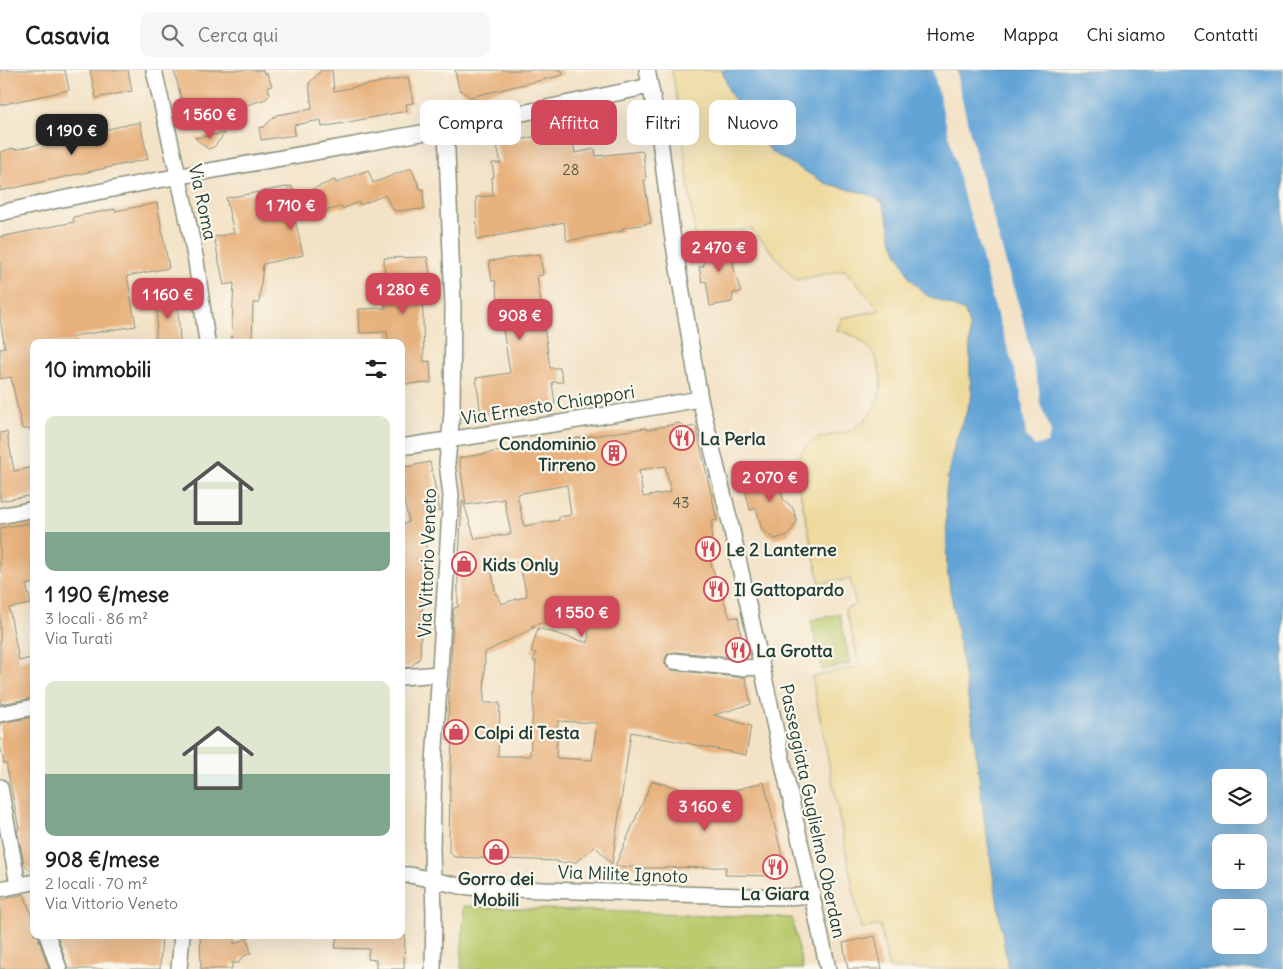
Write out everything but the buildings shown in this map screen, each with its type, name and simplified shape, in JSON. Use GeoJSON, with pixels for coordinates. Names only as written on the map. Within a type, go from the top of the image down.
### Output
{"type":"FeatureCollection","features":[{"type":"Feature","properties":{"kind":"street","name":"Via Roma"},"geometry":{"type":"LineString","coordinates":[[154,70],[196,260],[207,339]]}},
{"type":"Feature","properties":{"kind":"street","name":"Passeggiata Guglielmo Oberdan"},"geometry":{"type":"LineString","coordinates":[[648,70],[658,124],[672,233],[700,399],[730,522],[828,969]]}},
{"type":"Feature","properties":{"kind":"street"},"geometry":{"type":"LineString","coordinates":[[521,113],[650,86]]}},
{"type":"Feature","properties":{"kind":"street"},"geometry":{"type":"LineString","coordinates":[[0,213],[178,176],[420,132]]}},
{"type":"Feature","properties":{"kind":"street","name":"Via Vittorio Veneto"},"geometry":{"type":"LineString","coordinates":[[433,969],[432,849],[434,772],[451,505],[447,463],[452,413],[453,305],[446,145]]}},
{"type":"Feature","properties":{"kind":"street","name":"Via Ernesto Chiappori"},"geometry":{"type":"LineString","coordinates":[[405,446],[700,399]]}},
{"type":"Feature","properties":{"kind":"street"},"geometry":{"type":"LineString","coordinates":[[0,516],[30,510]]}},
{"type":"Feature","properties":{"kind":"street"},"geometry":{"type":"LineString","coordinates":[[674,661],[738,668],[762,667]]}},
{"type":"Feature","properties":{"kind":"street"},"geometry":{"type":"LineString","coordinates":[[405,677],[440,674]]}},
{"type":"Feature","properties":{"kind":"street"},"geometry":{"type":"LineString","coordinates":[[0,714],[30,707]]}},
{"type":"Feature","properties":{"kind":"street"},"geometry":{"type":"LineString","coordinates":[[0,787],[18,885]]}},
{"type":"Feature","properties":{"kind":"street","name":"Via Milite Ignoto"},"geometry":{"type":"LineString","coordinates":[[405,876],[460,886],[490,888],[787,897],[812,895]]}},
{"type":"Feature","properties":{"kind":"street"},"geometry":{"type":"LineString","coordinates":[[0,889],[30,883]]}},
{"type":"Feature","properties":{"kind":"street"},"geometry":{"type":"LineString","coordinates":[[49,939],[59,969]]}},
{"type":"Feature","properties":{"kind":"street"},"geometry":{"type":"LineString","coordinates":[[179,969],[182,939]]}},
{"type":"Feature","properties":{"kind":"green space"},"geometry":{"type":"Polygon","coordinates":[[[840,614],[850,664],[822,670],[811,620],[840,614]]]}},
{"type":"Feature","properties":{"kind":"green space"},"geometry":{"type":"Polygon","coordinates":[[[464,906],[792,918],[803,969],[461,969],[464,906]]]}},
{"type":"Feature","properties":{"kind":"sand"},"geometry":{"type":"Polygon","coordinates":[[[672,70],[722,70],[729,91],[740,100],[709,100],[709,145],[794,145],[847,189],[867,194],[883,202],[891,237],[899,257],[943,302],[965,311],[970,329],[972,395],[955,443],[949,469],[946,493],[947,569],[972,721],[985,824],[1008,969],[889,969],[880,925],[861,929],[812,677],[860,666],[845,608],[856,605],[850,579],[820,583],[794,465],[810,442],[853,429],[866,419],[876,405],[881,389],[881,376],[871,350],[850,334],[837,330],[842,318],[880,310],[845,270],[796,280],[751,228],[695,237],[684,145],[699,145],[699,100],[677,100],[672,70]]]}},
{"type":"Feature","properties":{"kind":"water"},"geometry":{"type":"Polygon","coordinates":[[[722,70],[1283,70],[1283,969],[1008,969],[985,824],[972,721],[947,569],[946,493],[949,469],[955,443],[972,395],[970,330],[965,311],[926,295],[910,279],[891,237],[889,222],[882,202],[867,194],[825,183],[772,152],[766,145],[796,145],[796,100],[734,100],[722,70]]]}},
{"type":"Feature","properties":{"kind":"pier"},"geometry":{"type":"Polygon","coordinates":[[[933,70],[957,70],[969,129],[1021,312],[1039,389],[1040,405],[1051,433],[1047,443],[1034,446],[1026,436],[1021,394],[991,295],[976,232],[964,197],[933,70]]]}},
{"type":"Feature","properties":{"kind":"place","name":"La Perla"},"geometry":{"type":"Point","coordinates":[682,438]}},
{"type":"Feature","properties":{"kind":"place","name":"Condominio Tirreno"},"geometry":{"type":"Point","coordinates":[614,453]}},
{"type":"Feature","properties":{"kind":"place","name":"Le 2 Lanterne"},"geometry":{"type":"Point","coordinates":[708,549]}},
{"type":"Feature","properties":{"kind":"place","name":"Kids Only"},"geometry":{"type":"Point","coordinates":[464,564]}},
{"type":"Feature","properties":{"kind":"place","name":"Il Gattopardo"},"geometry":{"type":"Point","coordinates":[716,589]}},
{"type":"Feature","properties":{"kind":"place","name":"La Grotta"},"geometry":{"type":"Point","coordinates":[738,650]}},
{"type":"Feature","properties":{"kind":"place","name":"Colpi di Testa"},"geometry":{"type":"Point","coordinates":[456,732]}},
{"type":"Feature","properties":{"kind":"place","name":"Gorro dei Mobili"},"geometry":{"type":"Point","coordinates":[496,852]}},
{"type":"Feature","properties":{"kind":"place","name":"La Giara"},"geometry":{"type":"Point","coordinates":[775,867]}}]}
